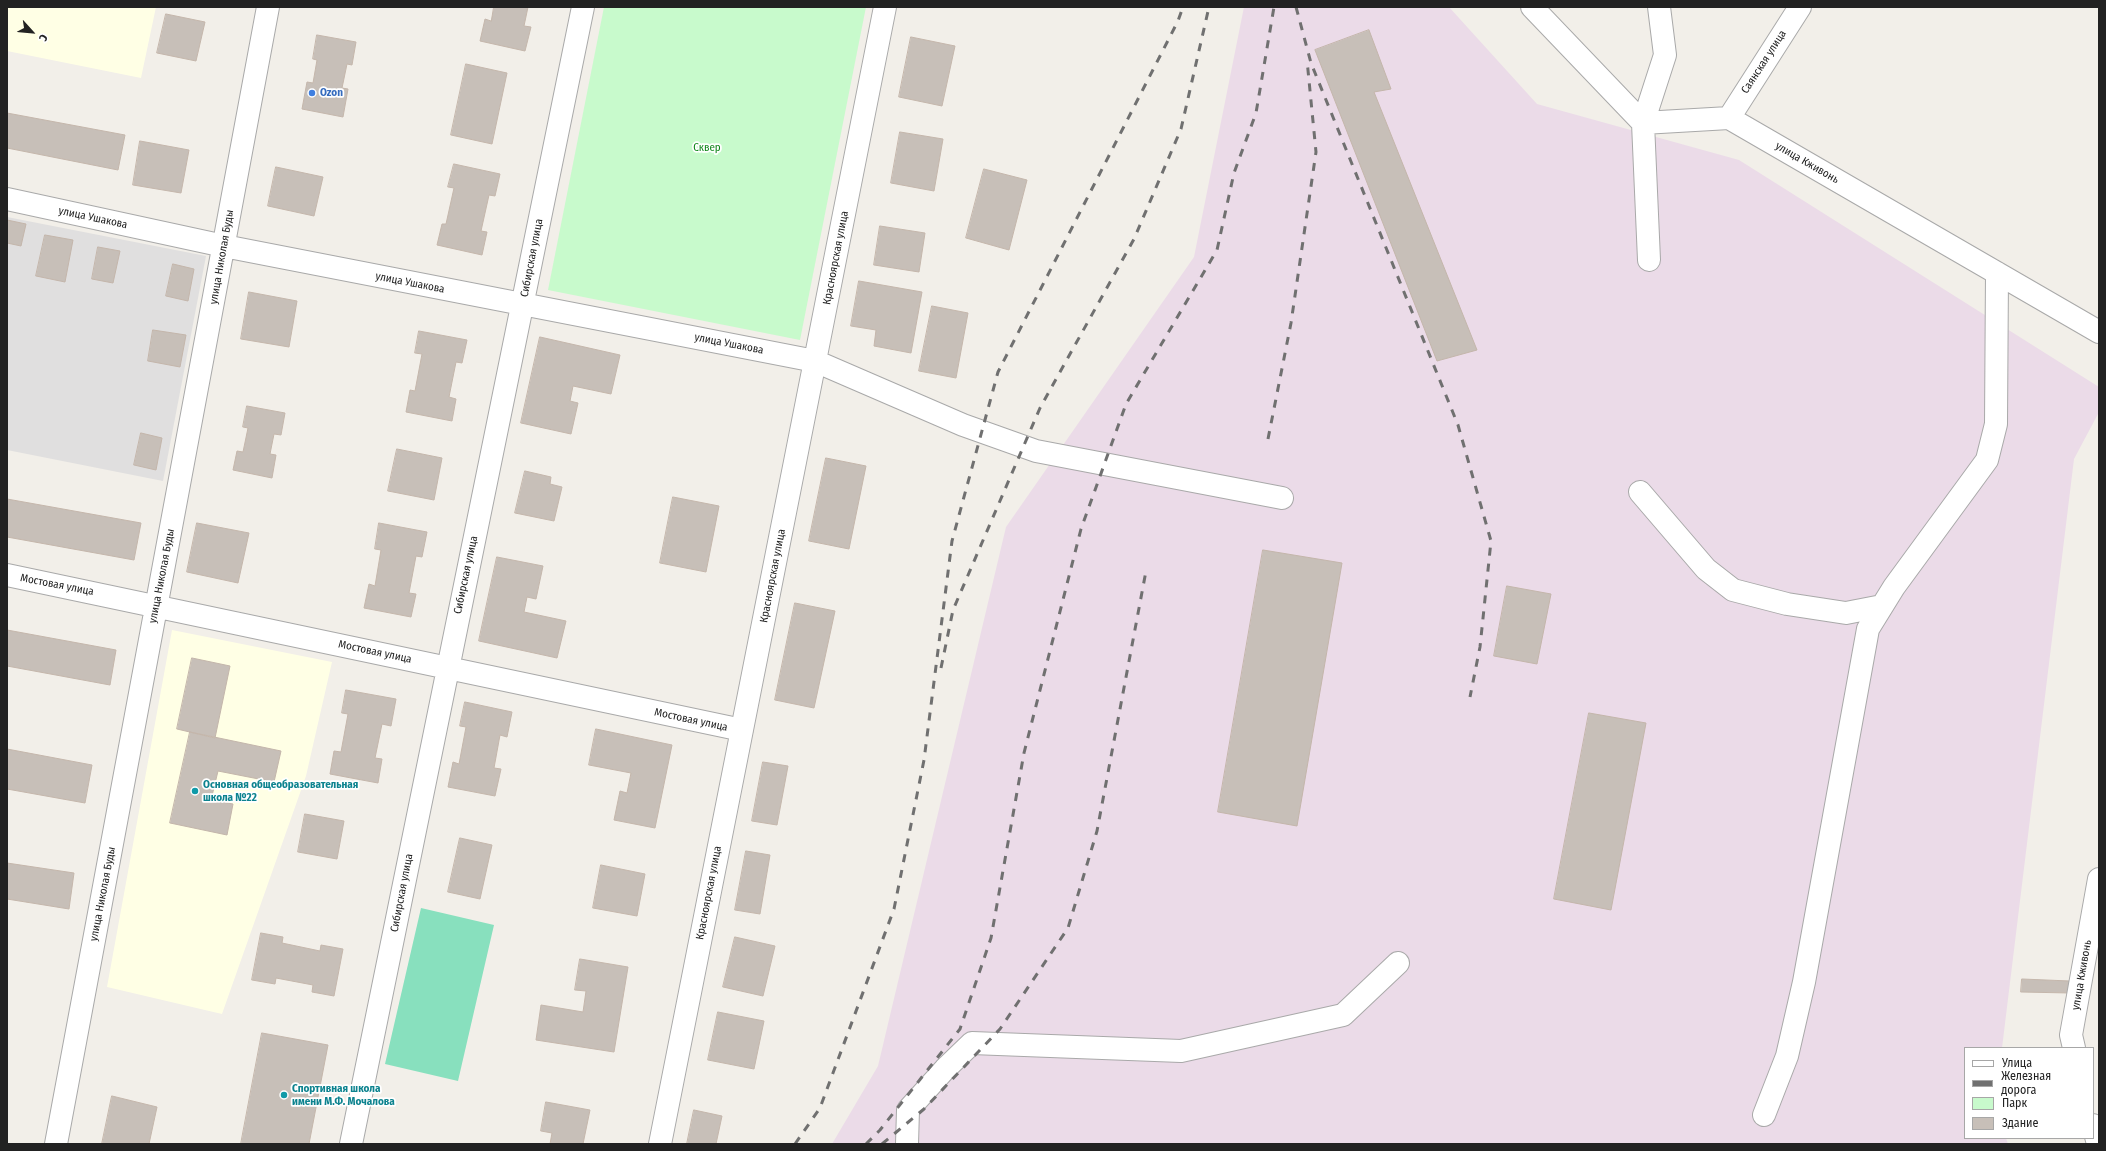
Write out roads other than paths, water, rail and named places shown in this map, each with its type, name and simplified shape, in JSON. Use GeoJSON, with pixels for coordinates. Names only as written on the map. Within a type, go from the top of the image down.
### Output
{"type":"FeatureCollection","features":[{"type":"Feature","properties":{"kind":"street","name":"улица Николая Буды"},"geometry":{"type":"LineString","coordinates":[[56,1144],[268,7]]}},
{"type":"Feature","properties":{"kind":"street","name":"Сибирская улица"},"geometry":{"type":"LineString","coordinates":[[351,1144],[583,7]]}},
{"type":"Feature","properties":{"kind":"street","name":"Красноярская улица"},"geometry":{"type":"LineString","coordinates":[[660,1144],[885,7]]}},
{"type":"Feature","properties":{"kind":"street"},"geometry":{"type":"LineString","coordinates":[[1532,7],[1643,123],[1729,118]]}},
{"type":"Feature","properties":{"kind":"street"},"geometry":{"type":"LineString","coordinates":[[1649,260],[1643,123],[1665,55],[1659,7]]}},
{"type":"Feature","properties":{"kind":"street","name":"Саянская улица"},"geometry":{"type":"LineString","coordinates":[[1729,118],[1800,7]]}},
{"type":"Feature","properties":{"kind":"street","name":"улица Кживонь"},"geometry":{"type":"LineString","coordinates":[[1729,118],[2099,332]]}},
{"type":"Feature","properties":{"kind":"street","name":"улица Ушакова"},"geometry":{"type":"LineString","coordinates":[[7,199],[224,246],[815,361],[963,425],[1036,451],[1282,498]]}},
{"type":"Feature","properties":{"kind":"street"},"geometry":{"type":"LineString","coordinates":[[1764,1115],[1787,1056],[1804,982],[1868,629],[1882,606],[1987,460],[1996,424],[1997,273]]}},
{"type":"Feature","properties":{"kind":"street"},"geometry":{"type":"LineString","coordinates":[[1640,492],[1706,569],[1733,590],[1787,604],[1846,613],[1882,606]]}},
{"type":"Feature","properties":{"kind":"street","name":"Мостовая улица"},"geometry":{"type":"LineString","coordinates":[[7,575],[742,730]]}},
{"type":"Feature","properties":{"kind":"street","name":"улица Кживонь"},"geometry":{"type":"LineString","coordinates":[[2074,1047],[2071,1035],[2099,878]]}},
{"type":"Feature","properties":{"kind":"street"},"geometry":{"type":"LineString","coordinates":[[907,1144],[908,1110],[945,1068],[972,1043],[1181,1051],[1343,1015],[1398,963]]}},
{"type":"Feature","properties":{"kind":"street"},"geometry":{"type":"LineString","coordinates":[[2094,1130],[2098,1144]]}},
{"type":"Feature","properties":{"kind":"railway"},"geometry":{"type":"LineString","coordinates":[[795,1144],[820,1108],[894,909],[924,760],[952,541],[998,372],[1178,21],[1183,7]]}},
{"type":"Feature","properties":{"kind":"railway"},"geometry":{"type":"LineString","coordinates":[[941,668],[953,610],[1040,408],[1134,239],[1181,129],[1209,7]]}},
{"type":"Feature","properties":{"kind":"railway"},"geometry":{"type":"LineString","coordinates":[[866,1144],[880,1130],[960,1029],[991,938],[1024,753],[1081,529],[1126,404],[1217,250],[1234,173],[1256,113],[1274,7]]}},
{"type":"Feature","properties":{"kind":"railway"},"geometry":{"type":"LineString","coordinates":[[1296,7],[1311,63],[1458,425],[1491,541],[1480,647],[1470,697]]}},
{"type":"Feature","properties":{"kind":"railway"},"geometry":{"type":"LineString","coordinates":[[1268,439],[1291,323],[1316,152],[1307,60]]}},
{"type":"Feature","properties":{"kind":"railway"},"geometry":{"type":"LineString","coordinates":[[882,1144],[924,1109],[1000,1029],[1068,928],[1097,831],[1146,571]]}},
{"type":"Feature","properties":{"kind":"place","name":"Ozon"},"geometry":{"type":"Point","coordinates":[312,93]}},
{"type":"Feature","properties":{"kind":"place","name":"Основная общеобразовательная школа №22"},"geometry":{"type":"Point","coordinates":[195,791]}},
{"type":"Feature","properties":{"kind":"place","name":"Спортивная школа имени М.Ф. Мочалова"},"geometry":{"type":"Point","coordinates":[284,1095]}},
{"type":"Feature","properties":{"kind":"park label","name":"Сквер"},"geometry":{"type":"Point","coordinates":[707,148]}}]}
